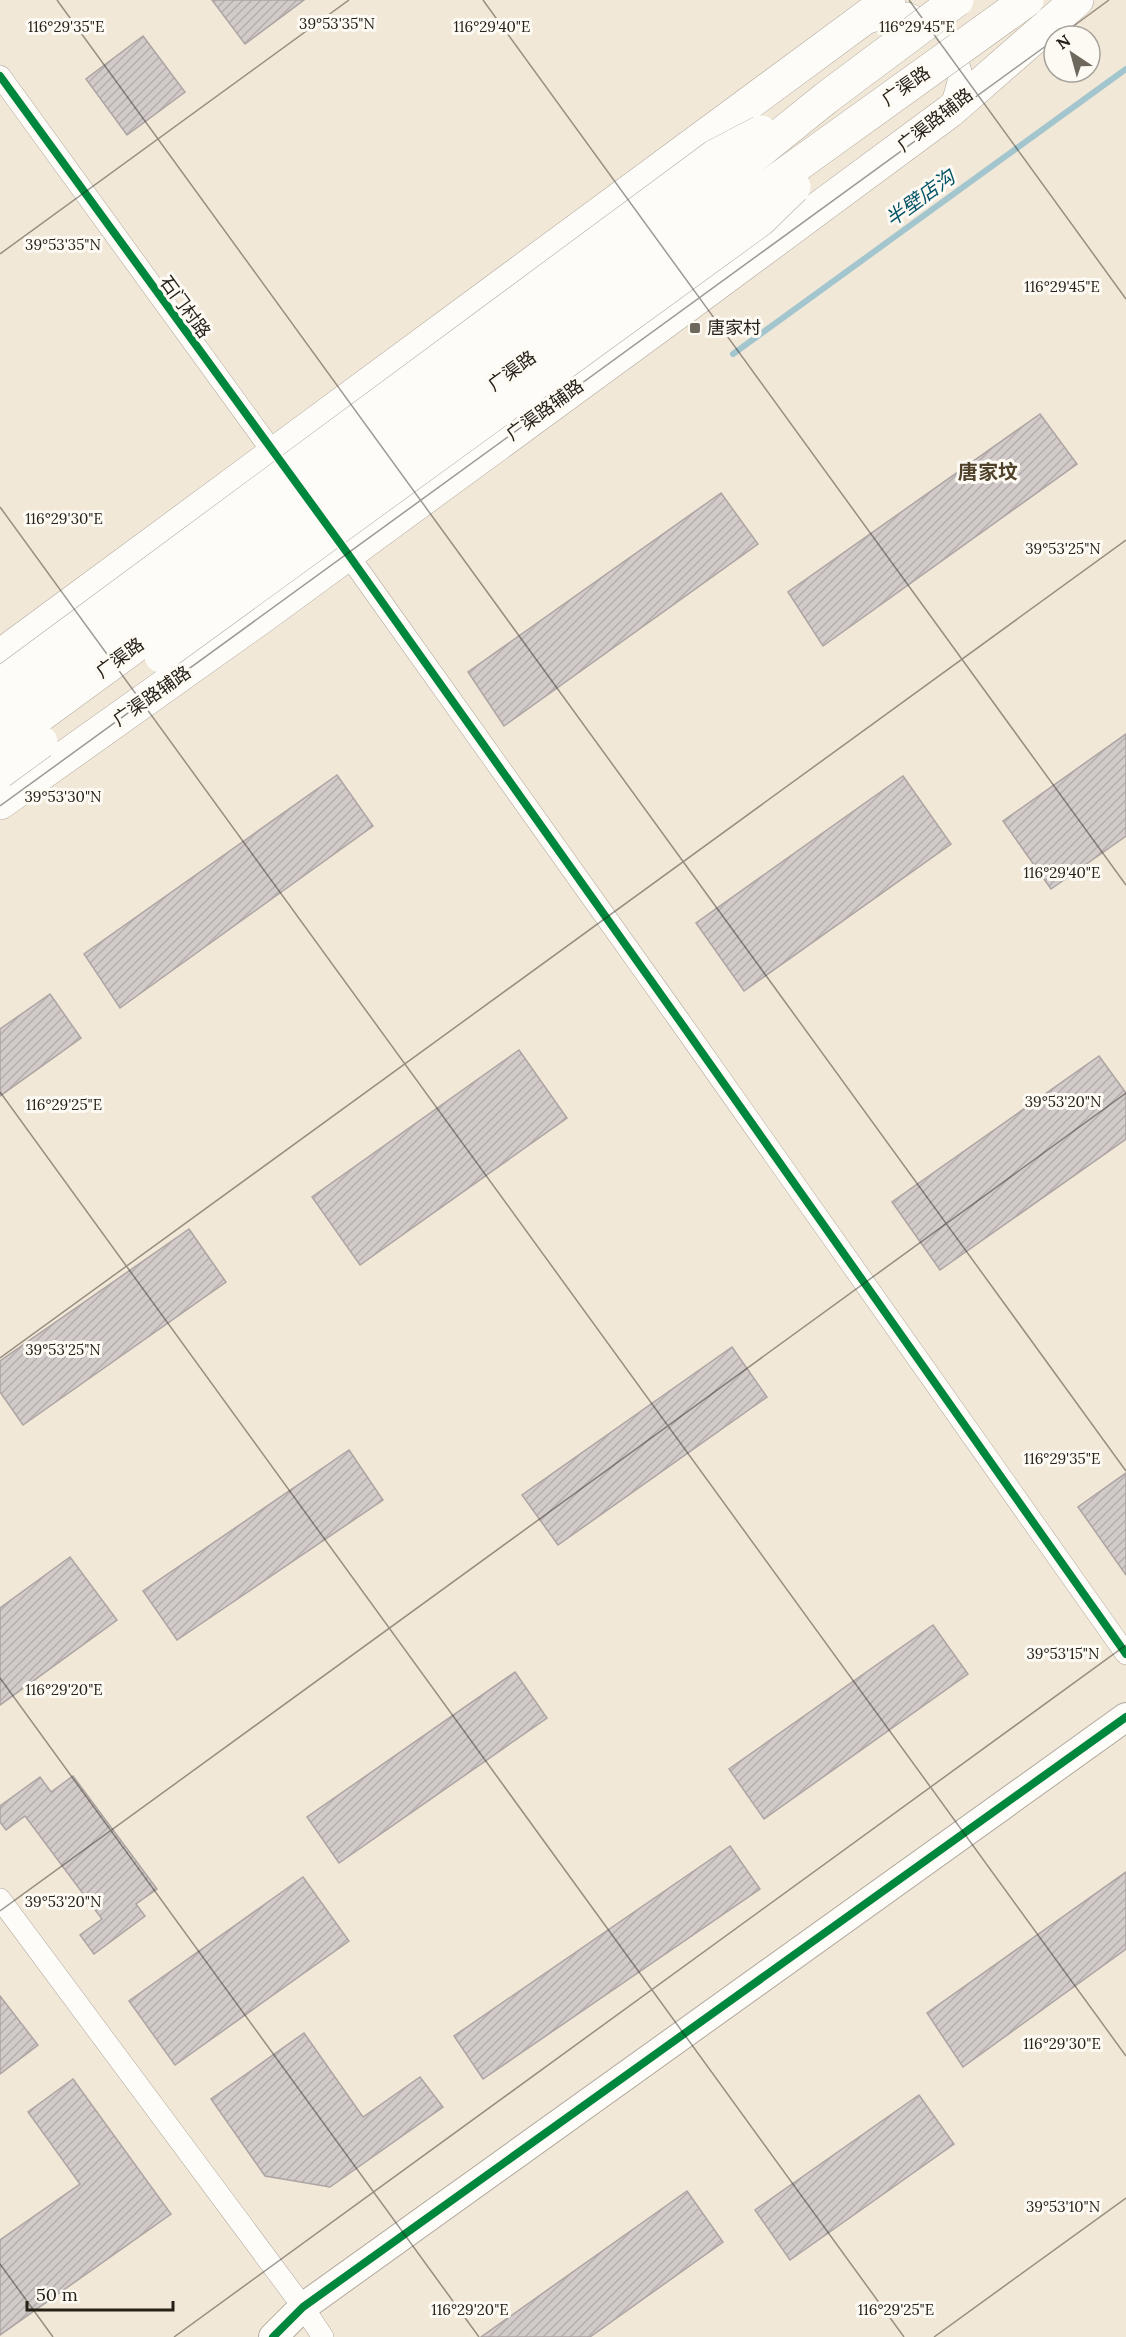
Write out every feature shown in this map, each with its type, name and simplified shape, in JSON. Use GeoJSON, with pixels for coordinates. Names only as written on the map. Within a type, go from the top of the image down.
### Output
{"type":"FeatureCollection","features":[{"type":"Feature","properties":{"kind":"main road"},"geometry":{"type":"LineString","coordinates":[[0,656],[889,0]]}},
{"type":"Feature","properties":{"kind":"main road","name":"广渠路"},"geometry":{"type":"LineString","coordinates":[[0,713],[646,243],[826,98],[957,0]]}},
{"type":"Feature","properties":{"kind":"main road","name":"广渠路"},"geometry":{"type":"LineString","coordinates":[[0,745],[530,357],[1027,0]]}},
{"type":"Feature","properties":{"kind":"main road","name":"广渠路辅路"},"geometry":{"type":"LineString","coordinates":[[0,803],[348,554],[950,111],[1077,0]]}},
{"type":"Feature","properties":{"kind":"main road"},"geometry":{"type":"LineString","coordinates":[[0,685],[715,156],[826,98]]}},
{"type":"Feature","properties":{"kind":"main road"},"geometry":{"type":"LineString","coordinates":[[0,772],[760,220],[877,106]]}},
{"type":"Feature","properties":{"kind":"street"},"geometry":{"type":"LineString","coordinates":[[855,26],[908,13],[946,32],[961,71],[950,111]]}},
{"type":"Feature","properties":{"kind":"street","name":"石门村路"},"geometry":{"type":"LineString","coordinates":[[0,76],[348,554],[673,1010],[1126,1654]]}},
{"type":"Feature","properties":{"kind":"street"},"geometry":{"type":"LineString","coordinates":[[432,338],[428,384],[432,416],[453,432],[486,438],[506,437]]}},
{"type":"Feature","properties":{"kind":"street"},"geometry":{"type":"LineString","coordinates":[[114,573],[155,587],[185,623],[189,649],[181,675]]}},
{"type":"Feature","properties":{"kind":"street"},"geometry":{"type":"LineString","coordinates":[[273,2337],[303,2307],[1126,1717]]}},
{"type":"Feature","properties":{"kind":"street"},"geometry":{"type":"LineString","coordinates":[[0,1899],[303,2307],[322,2337]]}},
{"type":"Feature","properties":{"kind":"building"},"geometry":{"type":"Polygon","coordinates":[[[212,0],[304,0],[245,44],[212,0]]]}},
{"type":"Feature","properties":{"kind":"building"},"geometry":{"type":"Polygon","coordinates":[[[143,36],[185,92],[127,135],[86,79],[143,36]]]}},
{"type":"Feature","properties":{"kind":"building"},"geometry":{"type":"Polygon","coordinates":[[[1040,414],[1077,464],[823,646],[788,592],[1040,414]]]}},
{"type":"Feature","properties":{"kind":"building"},"geometry":{"type":"Polygon","coordinates":[[[721,493],[758,544],[504,726],[468,672],[721,493]]]}},
{"type":"Feature","properties":{"kind":"building"},"geometry":{"type":"Polygon","coordinates":[[[1126,734],[1126,836],[1051,889],[1003,821],[1126,734]]]}},
{"type":"Feature","properties":{"kind":"building"},"geometry":{"type":"Polygon","coordinates":[[[337,775],[373,826],[120,1008],[84,954],[337,775]]]}},
{"type":"Feature","properties":{"kind":"building"},"geometry":{"type":"Polygon","coordinates":[[[903,776],[951,844],[744,991],[696,923],[903,776]]]}},
{"type":"Feature","properties":{"kind":"building"},"geometry":{"type":"Polygon","coordinates":[[[50,994],[81,1038],[0,1096],[0,1029],[50,994]]]}},
{"type":"Feature","properties":{"kind":"building"},"geometry":{"type":"Polygon","coordinates":[[[519,1050],[567,1118],[360,1265],[312,1197],[519,1050]]]}},
{"type":"Feature","properties":{"kind":"building"},"geometry":{"type":"Polygon","coordinates":[[[1099,1056],[1126,1093],[1126,1139],[940,1270],[892,1202],[1099,1056]]]}},
{"type":"Feature","properties":{"kind":"building"},"geometry":{"type":"Polygon","coordinates":[[[189,1229],[226,1282],[23,1425],[0,1392],[0,1361],[189,1229]]]}},
{"type":"Feature","properties":{"kind":"building"},"geometry":{"type":"Polygon","coordinates":[[[732,1347],[767,1397],[558,1545],[522,1495],[732,1347]]]}},
{"type":"Feature","properties":{"kind":"building"},"geometry":{"type":"Polygon","coordinates":[[[349,1450],[383,1500],[177,1640],[143,1591],[349,1450]]]}},
{"type":"Feature","properties":{"kind":"building"},"geometry":{"type":"Polygon","coordinates":[[[1126,1473],[1126,1575],[1078,1507],[1126,1473]]]}},
{"type":"Feature","properties":{"kind":"building"},"geometry":{"type":"Polygon","coordinates":[[[70,1557],[117,1620],[0,1705],[0,1608],[70,1557]]]}},
{"type":"Feature","properties":{"kind":"building"},"geometry":{"type":"Polygon","coordinates":[[[933,1625],[968,1674],[764,1819],[729,1769],[933,1625]]]}},
{"type":"Feature","properties":{"kind":"building"},"geometry":{"type":"Polygon","coordinates":[[[515,1672],[547,1718],[339,1863],[307,1817],[515,1672]]]}},
{"type":"Feature","properties":{"kind":"building"},"geometry":{"type":"Polygon","coordinates":[[[73,1776],[157,1889],[136,1904],[145,1916],[94,1954],[80,1935],[102,1919],[25,1816],[6,1830],[0,1822],[0,1806],[40,1777],[51,1792],[73,1776]]]}},
{"type":"Feature","properties":{"kind":"building"},"geometry":{"type":"Polygon","coordinates":[[[730,1846],[760,1889],[483,2079],[454,2036],[730,1846]]]}},
{"type":"Feature","properties":{"kind":"building"},"geometry":{"type":"Polygon","coordinates":[[[1126,1872],[1126,1949],[963,2067],[927,2013],[1126,1872]]]}},
{"type":"Feature","properties":{"kind":"building"},"geometry":{"type":"Polygon","coordinates":[[[303,1877],[349,1941],[175,2065],[129,2001],[303,1877]]]}},
{"type":"Feature","properties":{"kind":"building"},"geometry":{"type":"Polygon","coordinates":[[[0,1996],[38,2045],[0,2074],[0,1996]]]}},
{"type":"Feature","properties":{"kind":"building"},"geometry":{"type":"Polygon","coordinates":[[[304,2033],[363,2117],[420,2077],[443,2107],[330,2187],[265,2176],[211,2099],[304,2033]]]}},
{"type":"Feature","properties":{"kind":"building"},"geometry":{"type":"Polygon","coordinates":[[[73,2079],[171,2214],[0,2335],[0,2240],[80,2184],[28,2112],[73,2079]]]}},
{"type":"Feature","properties":{"kind":"building"},"geometry":{"type":"Polygon","coordinates":[[[919,2095],[954,2144],[790,2260],[755,2210],[919,2095]]]}},
{"type":"Feature","properties":{"kind":"building"},"geometry":{"type":"Polygon","coordinates":[[[687,2191],[723,2242],[590,2337],[481,2337],[687,2191]]]}},
{"type":"Feature","properties":{"kind":"waterway","name":"半壁店沟"},"geometry":{"type":"LineString","coordinates":[[733,354],[1126,69]]}},
{"type":"Feature","properties":{"kind":"cycle path"},"geometry":{"type":"LineString","coordinates":[[0,76],[348,554],[1126,1654]]}},
{"type":"Feature","properties":{"kind":"cycle path"},"geometry":{"type":"LineString","coordinates":[[273,2337],[303,2307],[1126,1717]]}},
{"type":"Feature","properties":{"kind":"place","name":"唐家村"},"geometry":{"type":"Point","coordinates":[695,328]}},
{"type":"Feature","properties":{"kind":"district","name":"唐家坟"},"geometry":{"type":"Point","coordinates":[988,472]}}]}
